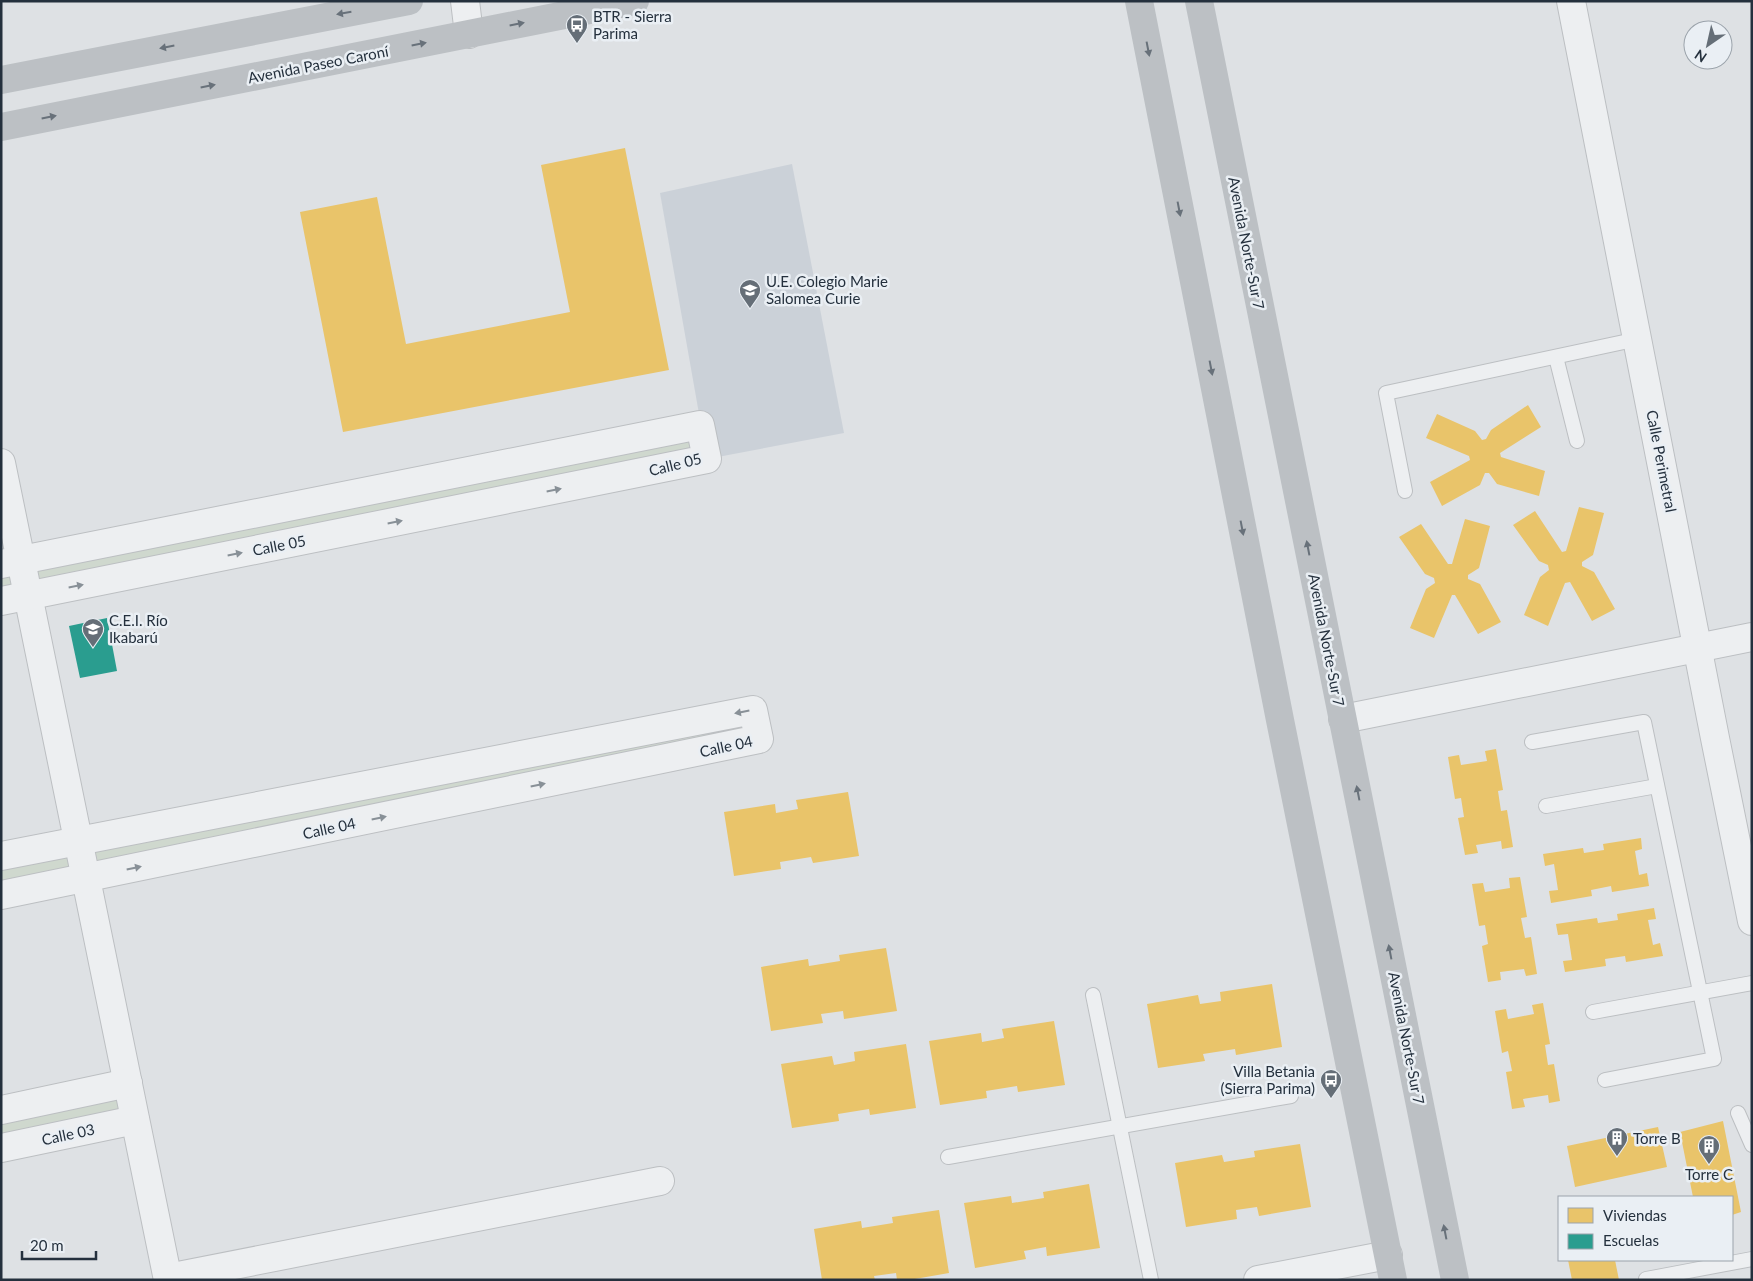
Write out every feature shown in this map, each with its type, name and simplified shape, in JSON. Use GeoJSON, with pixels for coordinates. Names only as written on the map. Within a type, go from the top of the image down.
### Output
{"type":"FeatureCollection","features":[{"type":"Feature","properties":{"kind":"main road"},"geometry":{"type":"LineString","coordinates":[[1,80],[409,1]]}},
{"type":"Feature","properties":{"kind":"main road","name":"Avenida Paseo Caroní"},"geometry":{"type":"LineString","coordinates":[[1,127],[634,1]]}},
{"type":"Feature","properties":{"kind":"main road"},"geometry":{"type":"LineString","coordinates":[[1139,1],[1282,730],[1390,1267]]}},
{"type":"Feature","properties":{"kind":"main road","name":"Avenida Norte-Sur 7"},"geometry":{"type":"LineString","coordinates":[[1199,1],[1455,1280]]}},
{"type":"Feature","properties":{"kind":"street"},"geometry":{"type":"LineString","coordinates":[[465,1],[469,34]]}},
{"type":"Feature","properties":{"kind":"street","name":"Calle Perimetral"},"geometry":{"type":"LineString","coordinates":[[1571,1],[1638,339],[1695,648],[1752,921]]}},
{"type":"Feature","properties":{"kind":"street","name":"Calle 05"},"geometry":{"type":"LineString","coordinates":[[1,601],[707,459],[700,425],[11,562]]}},
{"type":"Feature","properties":{"kind":"street"},"geometry":{"type":"LineString","coordinates":[[1,463],[11,562],[28,596],[168,1279],[660,1181]]}},
{"type":"Feature","properties":{"kind":"street"},"geometry":{"type":"LineString","coordinates":[[1343,719],[1752,637]]}},
{"type":"Feature","properties":{"kind":"street","name":"Calle 04"},"geometry":{"type":"LineString","coordinates":[[1,856],[753,710],[759,739],[1,895]]}},
{"type":"Feature","properties":{"kind":"street"},"geometry":{"type":"LineString","coordinates":[[31,1142],[13,1107],[128,1084]]}},
{"type":"Feature","properties":{"kind":"street","name":"Calle 03"},"geometry":{"type":"LineString","coordinates":[[1,1148],[135,1120]]}},
{"type":"Feature","properties":{"kind":"street"},"geometry":{"type":"LineString","coordinates":[[1258,1280],[1390,1267]]}},
{"type":"Feature","properties":{"kind":"lane"},"geometry":{"type":"LineString","coordinates":[[1405,491],[1386,393],[1638,339]]}},
{"type":"Feature","properties":{"kind":"lane"},"geometry":{"type":"LineString","coordinates":[[1556,357],[1577,441]]}},
{"type":"Feature","properties":{"kind":"lane"},"geometry":{"type":"LineString","coordinates":[[1532,742],[1644,722],[1714,1059],[1605,1080]]}},
{"type":"Feature","properties":{"kind":"lane"},"geometry":{"type":"LineString","coordinates":[[1546,806],[1657,786]]}},
{"type":"Feature","properties":{"kind":"lane"},"geometry":{"type":"LineString","coordinates":[[1593,1012],[1752,982]]}},
{"type":"Feature","properties":{"kind":"lane"},"geometry":{"type":"LineString","coordinates":[[1093,995],[1151,1280]]}},
{"type":"Feature","properties":{"kind":"lane"},"geometry":{"type":"LineString","coordinates":[[948,1157],[1291,1096]]}},
{"type":"Feature","properties":{"kind":"lane"},"geometry":{"type":"LineString","coordinates":[[1738,1113],[1752,1145]]}},
{"type":"Feature","properties":{"kind":"lane"},"geometry":{"type":"LineString","coordinates":[[1646,1279],[1752,1259]]}},
{"type":"Feature","properties":{"kind":"shaded area","name":"U.E. Colegio Marie Salomea Curie"},"geometry":{"type":"Polygon","coordinates":[[[792,164],[844,433],[707,459],[660,193],[792,164]]]}},
{"type":"Feature","properties":{"kind":"shaded area"},"geometry":{"type":"Polygon","coordinates":[[[700,425],[707,459],[1,601],[1,564],[700,425]]]}},
{"type":"Feature","properties":{"kind":"shaded area"},"geometry":{"type":"Polygon","coordinates":[[[753,710],[759,739],[1,895],[1,856],[753,710]]]}},
{"type":"Feature","properties":{"kind":"shaded area"},"geometry":{"type":"Polygon","coordinates":[[[128,1085],[135,1120],[1,1147],[1,1110],[128,1085]]]}},
{"type":"Feature","properties":{"kind":"building: Viviendas"},"geometry":{"type":"Polygon","coordinates":[[[625,148],[669,370],[343,432],[300,212],[377,197],[406,344],[570,312],[541,165],[625,148]]]}},
{"type":"Feature","properties":{"kind":"building: Viviendas"},"geometry":{"type":"Polygon","coordinates":[[[1528,405],[1541,427],[1500,453],[1501,457],[1545,471],[1539,496],[1497,484],[1489,473],[1485,473],[1480,485],[1442,506],[1430,482],[1470,460],[1469,456],[1426,438],[1437,414],[1475,431],[1482,440],[1486,439],[1491,430],[1528,405]]]}},
{"type":"Feature","properties":{"kind":"building: Viviendas"},"geometry":{"type":"Polygon","coordinates":[[[1579,507],[1604,513],[1593,555],[1582,562],[1582,566],[1594,572],[1615,609],[1592,621],[1570,582],[1565,583],[1548,626],[1524,615],[1540,577],[1549,570],[1548,565],[1539,561],[1513,525],[1535,511],[1562,552],[1566,551],[1579,507]]]}},
{"type":"Feature","properties":{"kind":"building: Viviendas"},"geometry":{"type":"Polygon","coordinates":[[[1465,519],[1490,526],[1479,568],[1468,575],[1468,579],[1480,584],[1501,622],[1478,634],[1455,595],[1452,595],[1434,638],[1410,628],[1426,589],[1435,583],[1434,578],[1425,574],[1399,537],[1421,524],[1448,564],[1452,564],[1465,519]]]}},
{"type":"Feature","properties":{"kind":"building: Viviendas"},"geometry":{"type":"Polygon","coordinates":[[[1496,749],[1503,790],[1498,791],[1501,811],[1507,810],[1513,847],[1502,849],[1501,841],[1476,845],[1478,853],[1465,855],[1458,818],[1464,817],[1461,798],[1455,799],[1448,757],[1459,755],[1461,765],[1487,761],[1485,751],[1496,749]]]}},
{"type":"Feature","properties":{"kind":"building: Viviendas"},"geometry":{"type":"Polygon","coordinates":[[[848,792],[859,856],[813,863],[811,857],[780,862],[781,869],[734,876],[724,812],[775,804],[776,813],[798,809],[796,800],[848,792]]]}},
{"type":"Feature","properties":{"kind":"building: Viviendas"},"geometry":{"type":"Polygon","coordinates":[[[1641,838],[1642,849],[1635,851],[1639,875],[1647,873],[1649,886],[1612,892],[1611,886],[1591,890],[1592,896],[1551,903],[1549,891],[1558,890],[1554,864],[1545,866],[1543,854],[1583,848],[1584,853],[1604,850],[1603,844],[1641,838]]]}},
{"type":"Feature","properties":{"kind":"building: Viviendas"},"geometry":{"type":"Polygon","coordinates":[[[1520,877],[1527,917],[1521,918],[1525,938],[1531,937],[1537,974],[1526,976],[1524,969],[1500,972],[1501,980],[1488,982],[1482,946],[1488,944],[1485,925],[1479,926],[1472,884],[1483,883],[1485,892],[1510,888],[1509,878],[1520,877]]]}},
{"type":"Feature","properties":{"kind":"building: Viviendas"},"geometry":{"type":"Polygon","coordinates":[[[1654,908],[1656,919],[1648,920],[1653,945],[1660,943],[1663,956],[1626,962],[1625,956],[1605,959],[1606,966],[1565,972],[1563,961],[1572,960],[1568,934],[1558,935],[1556,924],[1597,918],[1598,923],[1618,920],[1617,914],[1654,908]]]}},
{"type":"Feature","properties":{"kind":"building: Viviendas"},"geometry":{"type":"Polygon","coordinates":[[[886,948],[897,1011],[844,1019],[843,1011],[821,1014],[823,1023],[771,1031],[761,967],[808,959],[809,966],[840,961],[839,955],[886,948]]]}},
{"type":"Feature","properties":{"kind":"building: Viviendas"},"geometry":{"type":"Polygon","coordinates":[[[1272,984],[1282,1047],[1236,1055],[1235,1049],[1203,1054],[1205,1061],[1158,1068],[1147,1004],[1198,995],[1200,1004],[1221,1001],[1220,992],[1272,984]]]}},
{"type":"Feature","properties":{"kind":"building: Viviendas"},"geometry":{"type":"Polygon","coordinates":[[[1543,1003],[1550,1044],[1545,1045],[1548,1065],[1554,1064],[1560,1101],[1549,1103],[1548,1095],[1523,1099],[1525,1107],[1512,1109],[1506,1072],[1512,1071],[1508,1051],[1502,1053],[1495,1011],[1506,1009],[1508,1019],[1534,1014],[1532,1005],[1543,1003]]]}},
{"type":"Feature","properties":{"kind":"building: Viviendas"},"geometry":{"type":"Polygon","coordinates":[[[1054,1021],[1065,1085],[1018,1092],[1017,1086],[986,1091],[987,1098],[940,1105],[929,1041],[981,1033],[982,1042],[1004,1038],[1002,1029],[1054,1021]]]}},
{"type":"Feature","properties":{"kind":"building: Viviendas"},"geometry":{"type":"Polygon","coordinates":[[[906,1044],[916,1108],[870,1115],[869,1109],[838,1114],[839,1121],[792,1128],[781,1064],[832,1056],[834,1065],[855,1061],[854,1052],[906,1044]]]}},
{"type":"Feature","properties":{"kind":"building: Viviendas","name":"Torre C"},"geometry":{"type":"Polygon","coordinates":[[[1723,1121],[1741,1212],[1733,1215],[1733,1196],[1693,1196],[1680,1132],[1723,1121]]]}},
{"type":"Feature","properties":{"kind":"building: Viviendas","name":"Torre B"},"geometry":{"type":"Polygon","coordinates":[[[1658,1127],[1667,1167],[1575,1187],[1567,1146],[1658,1127]]]}},
{"type":"Feature","properties":{"kind":"building: Viviendas"},"geometry":{"type":"Polygon","coordinates":[[[1300,1144],[1311,1207],[1259,1216],[1257,1207],[1236,1210],[1237,1219],[1186,1227],[1175,1163],[1222,1155],[1224,1162],[1255,1157],[1254,1151],[1300,1144]]]}},
{"type":"Feature","properties":{"kind":"building: Viviendas"},"geometry":{"type":"Polygon","coordinates":[[[1089,1184],[1100,1248],[1047,1256],[1046,1247],[1024,1251],[1026,1259],[975,1268],[964,1203],[1011,1196],[1012,1203],[1044,1198],[1043,1192],[1089,1184]]]}},
{"type":"Feature","properties":{"kind":"building: Viviendas"},"geometry":{"type":"Polygon","coordinates":[[[939,1210],[949,1273],[909,1280],[897,1280],[896,1273],[874,1276],[875,1280],[822,1280],[814,1229],[861,1221],[862,1228],[893,1223],[892,1217],[939,1210]]]}},
{"type":"Feature","properties":{"kind":"building: Viviendas"},"geometry":{"type":"Polygon","coordinates":[[[1568,1261],[1615,1261],[1619,1280],[1572,1280],[1568,1261]]]}},
{"type":"Feature","properties":{"kind":"building: Escuelas","name":"C.E.I. Río Ikabarú"},"geometry":{"type":"Polygon","coordinates":[[[107,618],[117,671],[80,678],[69,626],[107,618]]]}},
{"type":"Feature","properties":{"kind":"place","name":"BTR - Sierra Parima"},"geometry":{"type":"Point","coordinates":[577,44]}},
{"type":"Feature","properties":{"kind":"place","name":"U.E. Colegio Marie Salomea Curie"},"geometry":{"type":"Point","coordinates":[750,309]}},
{"type":"Feature","properties":{"kind":"place","name":"C.E.I. Río Ikabarú"},"geometry":{"type":"Point","coordinates":[93,648]}},
{"type":"Feature","properties":{"kind":"place","name":"Villa Betania (Sierra Parima)"},"geometry":{"type":"Point","coordinates":[1331,1099]}},
{"type":"Feature","properties":{"kind":"place","name":"Torre B"},"geometry":{"type":"Point","coordinates":[1617,1157]}},
{"type":"Feature","properties":{"kind":"place","name":"Torre C"},"geometry":{"type":"Point","coordinates":[1709,1165]}}]}
